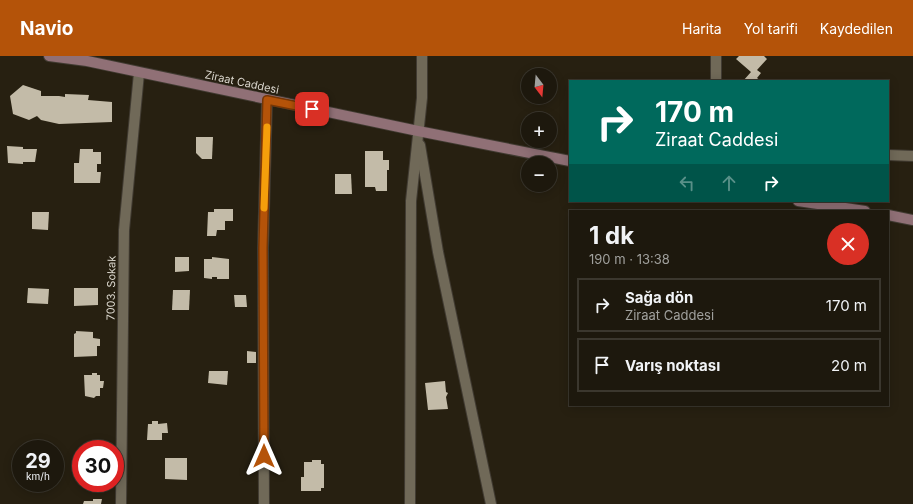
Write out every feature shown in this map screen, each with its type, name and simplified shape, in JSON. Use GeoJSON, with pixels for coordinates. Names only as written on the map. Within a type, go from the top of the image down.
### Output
{"type":"FeatureCollection","features":[{"type":"Feature","properties":{"kind":"street","name":"Ziraat Caddesi"},"geometry":{"type":"LineString","coordinates":[[49,56],[87,59],[139,73],[569,161]]}},
{"type":"Feature","properties":{"kind":"street"},"geometry":{"type":"LineString","coordinates":[[410,504],[411,200],[422,98],[422,56]]}},
{"type":"Feature","properties":{"kind":"street"},"geometry":{"type":"LineString","coordinates":[[716,56],[716,80]]}},
{"type":"Feature","properties":{"kind":"street","name":"7003. Sokak"},"geometry":{"type":"LineString","coordinates":[[121,504],[124,230],[139,73]]}},
{"type":"Feature","properties":{"kind":"street"},"geometry":{"type":"LineString","coordinates":[[264,504],[263,248],[267,100]]}},
{"type":"Feature","properties":{"kind":"street"},"geometry":{"type":"LineString","coordinates":[[418,131],[438,252],[491,504]]}},
{"type":"Feature","properties":{"kind":"street"},"geometry":{"type":"LineString","coordinates":[[889,155],[913,156]]}},
{"type":"Feature","properties":{"kind":"street"},"geometry":{"type":"LineString","coordinates":[[813,202],[844,204],[862,210]]}},
{"type":"Feature","properties":{"kind":"street"},"geometry":{"type":"LineString","coordinates":[[889,215],[913,220]]}},
{"type":"Feature","properties":{"kind":"building"},"geometry":{"type":"Polygon","coordinates":[[[739,56],[764,56],[767,59],[757,70],[761,73],[757,78],[760,80],[744,80],[751,72],[736,59],[739,56]]]}},
{"type":"Feature","properties":{"kind":"building"},"geometry":{"type":"Polygon","coordinates":[[[23,85],[41,91],[41,96],[65,97],[65,94],[89,95],[88,100],[112,102],[112,122],[59,124],[41,120],[37,116],[29,120],[13,114],[10,96],[23,85]]]}},
{"type":"Feature","properties":{"kind":"building"},"geometry":{"type":"Polygon","coordinates":[[[196,137],[213,137],[212,159],[202,159],[196,153],[196,137]]]}},
{"type":"Feature","properties":{"kind":"building"},"geometry":{"type":"Polygon","coordinates":[[[7,146],[23,147],[23,149],[37,149],[35,162],[23,162],[23,164],[8,163],[7,146]]]}},
{"type":"Feature","properties":{"kind":"building"},"geometry":{"type":"Polygon","coordinates":[[[80,149],[93,149],[93,152],[101,152],[101,164],[97,164],[97,172],[101,172],[100,183],[74,183],[74,163],[79,163],[80,149]]]}},
{"type":"Feature","properties":{"kind":"building"},"geometry":{"type":"Polygon","coordinates":[[[365,151],[383,151],[383,160],[389,160],[389,170],[387,170],[387,191],[376,191],[375,187],[365,187],[365,151]]]}},
{"type":"Feature","properties":{"kind":"building"},"geometry":{"type":"Polygon","coordinates":[[[335,174],[351,174],[352,194],[335,194],[335,174]]]}},
{"type":"Feature","properties":{"kind":"building"},"geometry":{"type":"Polygon","coordinates":[[[214,209],[233,209],[233,221],[225,221],[225,230],[217,230],[216,236],[207,236],[208,212],[214,212],[214,209]]]}},
{"type":"Feature","properties":{"kind":"building"},"geometry":{"type":"Polygon","coordinates":[[[32,212],[49,212],[48,230],[32,229],[32,212]]]}},
{"type":"Feature","properties":{"kind":"building"},"geometry":{"type":"Polygon","coordinates":[[[175,257],[189,257],[189,271],[175,272],[175,257]]]}},
{"type":"Feature","properties":{"kind":"building"},"geometry":{"type":"Polygon","coordinates":[[[212,257],[229,259],[229,279],[217,279],[217,277],[212,277],[212,279],[204,278],[204,259],[212,259],[212,257]]]}},
{"type":"Feature","properties":{"kind":"building"},"geometry":{"type":"Polygon","coordinates":[[[28,288],[49,289],[48,304],[27,303],[28,288]]]}},
{"type":"Feature","properties":{"kind":"building"},"geometry":{"type":"Polygon","coordinates":[[[74,288],[98,288],[98,305],[74,306],[74,288]]]}},
{"type":"Feature","properties":{"kind":"building"},"geometry":{"type":"Polygon","coordinates":[[[173,290],[190,290],[189,310],[172,310],[173,290]]]}},
{"type":"Feature","properties":{"kind":"building"},"geometry":{"type":"Polygon","coordinates":[[[234,295],[246,295],[247,307],[235,307],[234,295]]]}},
{"type":"Feature","properties":{"kind":"building"},"geometry":{"type":"Polygon","coordinates":[[[76,331],[93,332],[93,338],[100,339],[100,346],[97,346],[97,356],[74,357],[74,334],[76,331]]]}},
{"type":"Feature","properties":{"kind":"building"},"geometry":{"type":"Polygon","coordinates":[[[247,351],[256,352],[256,363],[247,363],[247,351]]]}},
{"type":"Feature","properties":{"kind":"building"},"geometry":{"type":"Polygon","coordinates":[[[209,371],[228,371],[227,385],[208,383],[209,371]]]}},
{"type":"Feature","properties":{"kind":"building"},"geometry":{"type":"Polygon","coordinates":[[[92,373],[97,373],[97,375],[100,375],[100,381],[104,381],[103,388],[100,388],[100,396],[96,396],[94,398],[85,396],[84,375],[92,375],[92,373]]]}},
{"type":"Feature","properties":{"kind":"building"},"geometry":{"type":"Polygon","coordinates":[[[445,381],[446,392],[448,393],[446,397],[448,409],[428,410],[425,383],[445,381]]]}},
{"type":"Feature","properties":{"kind":"building"},"geometry":{"type":"Polygon","coordinates":[[[152,421],[158,421],[158,424],[167,423],[168,433],[162,433],[162,440],[147,440],[148,424],[152,424],[152,421]]]}},
{"type":"Feature","properties":{"kind":"building"},"geometry":{"type":"Polygon","coordinates":[[[165,458],[187,458],[187,480],[165,479],[165,458]]]}},
{"type":"Feature","properties":{"kind":"building"},"geometry":{"type":"Polygon","coordinates":[[[312,460],[321,460],[321,464],[324,464],[324,488],[321,488],[321,491],[301,491],[301,477],[304,477],[304,462],[312,462],[312,460]]]}},
{"type":"Feature","properties":{"kind":"building"},"geometry":{"type":"Polygon","coordinates":[[[93,499],[102,499],[101,504],[83,504],[84,501],[93,501],[93,499]]]}},
{"type":"Feature","properties":{"kind":"slow traffic"},"geometry":{"type":"LineString","coordinates":[[264,208],[267,127]]}},
{"type":"Feature","properties":{"kind":"route"},"geometry":{"type":"LineString","coordinates":[[264,456],[263,248],[267,100],[312,109]]}}]}
